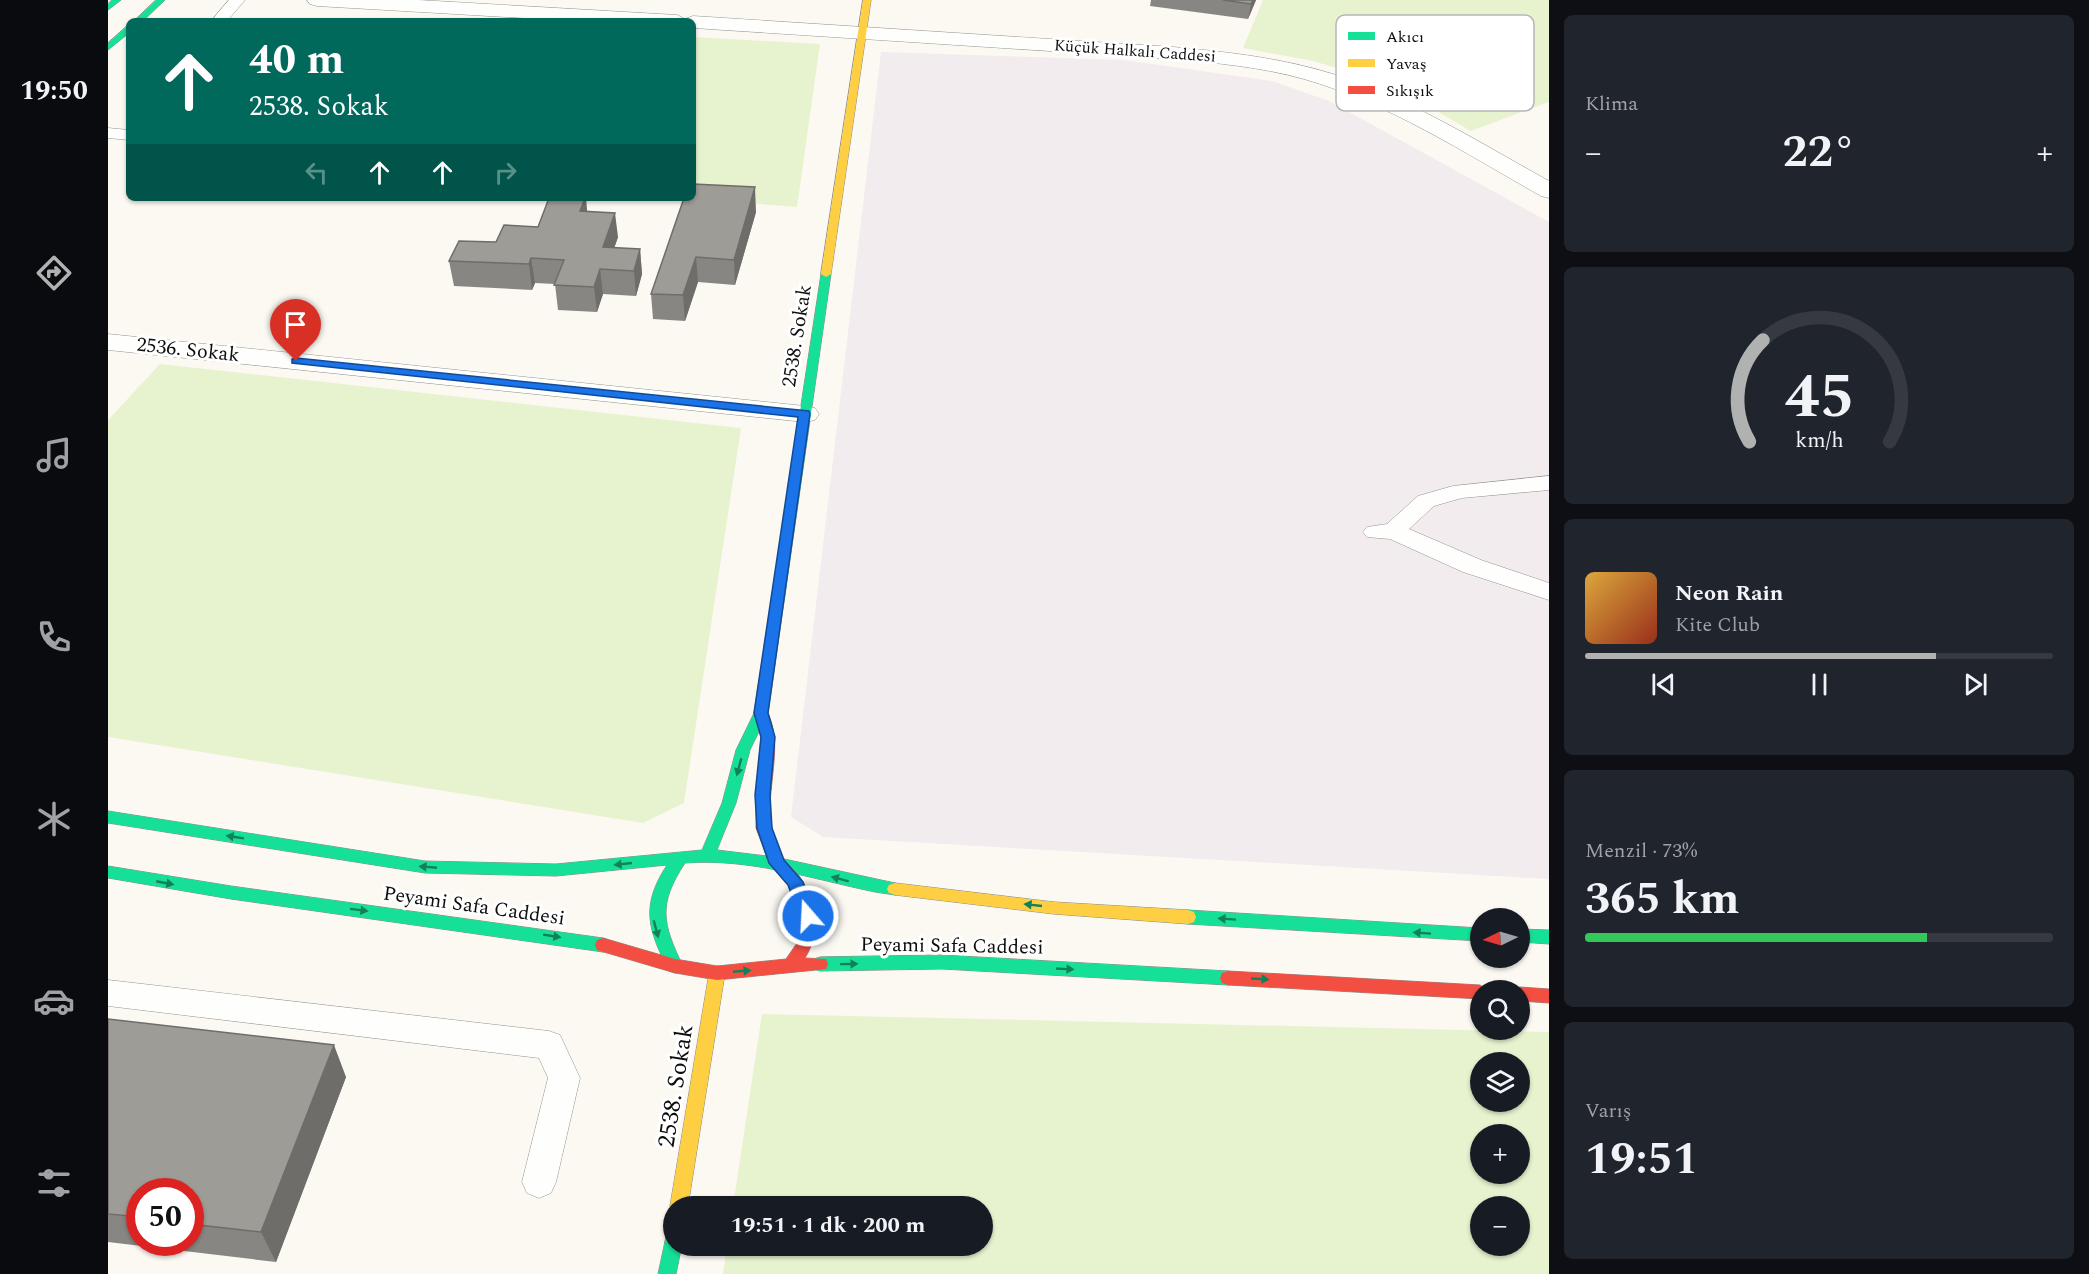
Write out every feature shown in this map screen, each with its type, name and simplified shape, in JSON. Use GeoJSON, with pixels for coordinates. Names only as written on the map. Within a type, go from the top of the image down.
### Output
{"type":"FeatureCollection","features":[{"type":"Feature","properties":{"kind":"main road"},"geometry":{"type":"LineString","coordinates":[[108,8],[117,0]]}},
{"type":"Feature","properties":{"kind":"main road"},"geometry":{"type":"LineString","coordinates":[[141,18],[161,0]]}},
{"type":"Feature","properties":{"kind":"main road","name":"2538. Sokak"},"geometry":{"type":"LineString","coordinates":[[761,713],[867,0]]}},
{"type":"Feature","properties":{"kind":"main road"},"geometry":{"type":"LineString","coordinates":[[108,47],[126,32]]}},
{"type":"Feature","properties":{"kind":"main road"},"geometry":{"type":"LineString","coordinates":[[707,856],[729,803],[743,750],[761,713]]}},
{"type":"Feature","properties":{"kind":"main road"},"geometry":{"type":"LineString","coordinates":[[761,713],[768,737],[763,795],[764,828],[777,863],[795,882],[808,916],[805,944],[791,965]]}},
{"type":"Feature","properties":{"kind":"main road","name":"Peyami Safa Caddesi"},"geometry":{"type":"LineString","coordinates":[[108,817],[425,867],[476,870],[576,869],[707,856],[777,863],[858,884],[1054,908],[1470,934]]}},
{"type":"Feature","properties":{"kind":"main road"},"geometry":{"type":"LineString","coordinates":[[675,966],[659,940],[654,919],[663,880],[681,857]]}},
{"type":"Feature","properties":{"kind":"main road","name":"Peyami Safa Caddesi"},"geometry":{"type":"LineString","coordinates":[[108,872],[202,890],[499,928],[606,945],[675,966],[717,973],[791,965],[942,962],[1470,991]]}},
{"type":"Feature","properties":{"kind":"main road"},"geometry":{"type":"LineString","coordinates":[[1530,936],[1549,937]]}},
{"type":"Feature","properties":{"kind":"main road","name":"2538. Sokak"},"geometry":{"type":"LineString","coordinates":[[681,1196],[717,973]]}},
{"type":"Feature","properties":{"kind":"main road"},"geometry":{"type":"LineString","coordinates":[[1530,995],[1549,996]]}},
{"type":"Feature","properties":{"kind":"main road"},"geometry":{"type":"LineString","coordinates":[[668,1274],[671,1256]]}},
{"type":"Feature","properties":{"kind":"street"},"geometry":{"type":"LineString","coordinates":[[316,0],[625,18]]}},
{"type":"Feature","properties":{"kind":"street","name":"Küçük Halkalı Caddesi"},"geometry":{"type":"LineString","coordinates":[[696,22],[1173,53],[1241,60],[1292,70],[1336,82]]}},
{"type":"Feature","properties":{"kind":"street","name":"Küçük Halkalı Caddesi"},"geometry":{"type":"LineString","coordinates":[[1402,111],[1422,120],[1549,191]]}},
{"type":"Feature","properties":{"kind":"street","name":"2536. Sokak"},"geometry":{"type":"LineString","coordinates":[[108,342],[804,414]]}},
{"type":"Feature","properties":{"kind":"lane"},"geometry":{"type":"LineString","coordinates":[[222,18],[237,0]]}},
{"type":"Feature","properties":{"kind":"lane"},"geometry":{"type":"LineString","coordinates":[[108,133],[126,135]]}},
{"type":"Feature","properties":{"kind":"lane"},"geometry":{"type":"LineString","coordinates":[[1549,483],[1461,491],[1426,501],[1384,532],[1472,566],[1549,592]]}},
{"type":"Feature","properties":{"kind":"lane"},"geometry":{"type":"LineString","coordinates":[[108,993],[549,1045],[564,1078],[539,1182]]}},
{"type":"Feature","properties":{"kind":"shaded area"},"geometry":{"type":"Polygon","coordinates":[[[881,52],[1124,60],[1272,81],[1329,101],[1336,105],[1336,111],[1347,111],[1549,222],[1549,879],[823,837],[791,817],[881,52]]]}},
{"type":"Feature","properties":{"kind":"green space"},"geometry":{"type":"Polygon","coordinates":[[[1263,0],[1549,0],[1549,102],[1534,108],[1534,15],[1336,15],[1336,68],[1313,61],[1243,48],[1263,0]]]}},
{"type":"Feature","properties":{"kind":"green space"},"geometry":{"type":"Polygon","coordinates":[[[696,37],[820,44],[797,207],[696,199],[696,37]]]}},
{"type":"Feature","properties":{"kind":"green space"},"geometry":{"type":"Polygon","coordinates":[[[1437,111],[1525,111],[1471,131],[1437,111]]]}},
{"type":"Feature","properties":{"kind":"green space"},"geometry":{"type":"Polygon","coordinates":[[[160,364],[741,428],[684,803],[643,823],[108,737],[108,420],[160,364]]]}},
{"type":"Feature","properties":{"kind":"green space"},"geometry":{"type":"Polygon","coordinates":[[[762,1014],[1470,1030],[1470,1040],[1530,1040],[1530,1032],[1549,1032],[1549,1274],[723,1274],[725,1256],[993,1256],[993,1196],[735,1196],[762,1014]]]}},
{"type":"Feature","properties":{"kind":"building"},"geometry":{"type":"Polygon","coordinates":[[[1223,0],[1253,0],[1251,4],[1223,0]]]}},
{"type":"Feature","properties":{"kind":"building"},"geometry":{"type":"Polygon","coordinates":[[[696,184],[755,187],[734,260],[696,257],[683,295],[651,294],[683,201],[696,201],[696,184]]]}},
{"type":"Feature","properties":{"kind":"building"},"geometry":{"type":"Polygon","coordinates":[[[548,201],[584,201],[580,211],[615,213],[603,247],[640,249],[634,271],[600,269],[594,287],[554,285],[564,260],[531,258],[529,264],[449,261],[459,241],[496,242],[504,225],[538,227],[548,201]]]}},
{"type":"Feature","properties":{"kind":"building"},"geometry":{"type":"Polygon","coordinates":[[[108,1019],[334,1045],[261,1232],[204,1226],[204,1178],[126,1178],[126,1216],[108,1214],[108,1019]]]}},
{"type":"Feature","properties":{"kind":"traffic: fast"},"geometry":{"type":"LineString","coordinates":[[108,8],[117,0]]}},
{"type":"Feature","properties":{"kind":"traffic: fast"},"geometry":{"type":"LineString","coordinates":[[141,18],[161,0]]}},
{"type":"Feature","properties":{"kind":"traffic: fast"},"geometry":{"type":"LineString","coordinates":[[108,47],[126,32]]}},
{"type":"Feature","properties":{"kind":"traffic: fast"},"geometry":{"type":"LineString","coordinates":[[707,856],[729,803],[743,750],[761,713],[826,274]]}},
{"type":"Feature","properties":{"kind":"traffic: fast"},"geometry":{"type":"LineString","coordinates":[[108,817],[425,867],[556,870],[714,856],[775,863],[895,889]]}},
{"type":"Feature","properties":{"kind":"traffic: fast"},"geometry":{"type":"LineString","coordinates":[[675,966],[661,936],[657,923],[657,910],[663,886],[681,857]]}},
{"type":"Feature","properties":{"kind":"traffic: fast"},"geometry":{"type":"LineString","coordinates":[[108,872],[231,893],[603,945]]}},
{"type":"Feature","properties":{"kind":"traffic: fast"},"geometry":{"type":"LineString","coordinates":[[1188,917],[1470,934]]}},
{"type":"Feature","properties":{"kind":"traffic: fast"},"geometry":{"type":"LineString","coordinates":[[1530,936],[1549,937]]}},
{"type":"Feature","properties":{"kind":"traffic: fast"},"geometry":{"type":"LineString","coordinates":[[820,964],[942,962],[1228,978]]}},
{"type":"Feature","properties":{"kind":"traffic: fast"},"geometry":{"type":"LineString","coordinates":[[667,1274],[670,1256]]}},
{"type":"Feature","properties":{"kind":"traffic: slow"},"geometry":{"type":"LineString","coordinates":[[826,274],[867,0]]}},
{"type":"Feature","properties":{"kind":"traffic: slow"},"geometry":{"type":"LineString","coordinates":[[895,889],[1054,908],[1188,917]]}},
{"type":"Feature","properties":{"kind":"traffic: slow"},"geometry":{"type":"LineString","coordinates":[[681,1196],[717,973]]}},
{"type":"Feature","properties":{"kind":"traffic: jam"},"geometry":{"type":"LineString","coordinates":[[761,713],[768,737],[763,794],[764,828],[777,863],[795,882],[808,917],[805,944],[791,965]]}},
{"type":"Feature","properties":{"kind":"traffic: jam"},"geometry":{"type":"LineString","coordinates":[[603,945],[675,966],[717,973],[820,964]]}},
{"type":"Feature","properties":{"kind":"traffic: jam"},"geometry":{"type":"LineString","coordinates":[[1228,978],[1470,991]]}},
{"type":"Feature","properties":{"kind":"traffic: jam"},"geometry":{"type":"LineString","coordinates":[[1530,995],[1549,996]]}},
{"type":"Feature","properties":{"kind":"route"},"geometry":{"type":"LineString","coordinates":[[296,361],[804,414],[761,713],[768,737],[763,795],[764,828],[777,863],[795,882],[808,916]]}}]}
